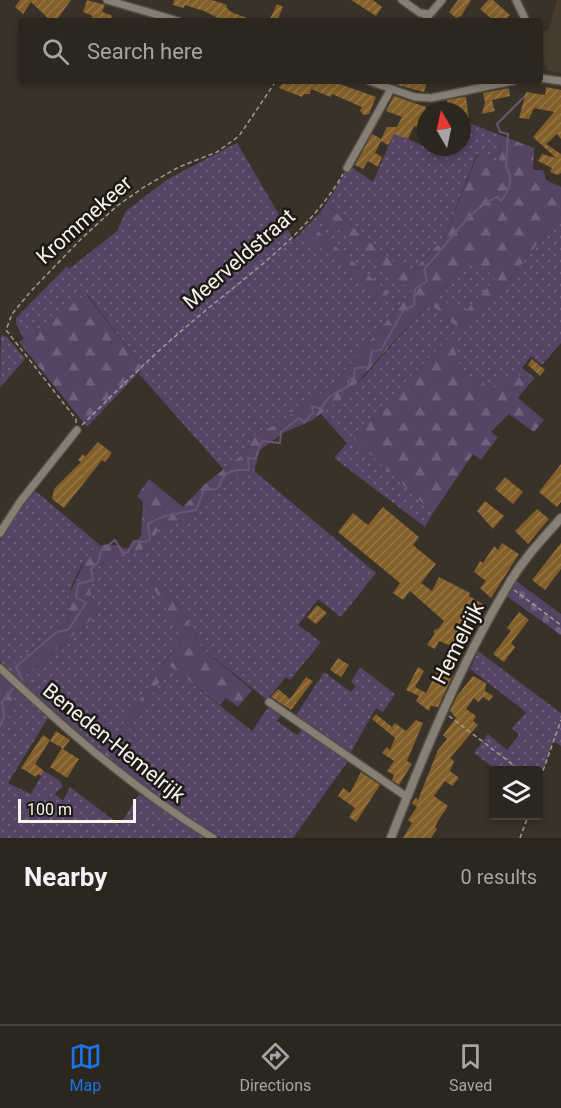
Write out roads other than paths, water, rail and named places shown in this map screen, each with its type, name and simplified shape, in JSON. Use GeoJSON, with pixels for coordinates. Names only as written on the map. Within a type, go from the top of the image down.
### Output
{"type":"FeatureCollection","features":[{"type":"Feature","properties":{"kind":"street"},"geometry":{"type":"LineString","coordinates":[[107,0],[168,18]]}},
{"type":"Feature","properties":{"kind":"street"},"geometry":{"type":"LineString","coordinates":[[402,0],[420,13],[429,14]]}},
{"type":"Feature","properties":{"kind":"street"},"geometry":{"type":"LineString","coordinates":[[426,18],[442,0]]}},
{"type":"Feature","properties":{"kind":"street"},"geometry":{"type":"LineString","coordinates":[[516,0],[525,18]]}},
{"type":"Feature","properties":{"kind":"street"},"geometry":{"type":"LineString","coordinates":[[543,78],[561,81]]}},
{"type":"Feature","properties":{"kind":"street"},"geometry":{"type":"LineString","coordinates":[[377,84],[415,97],[431,98],[499,84]]}},
{"type":"Feature","properties":{"kind":"street"},"geometry":{"type":"LineString","coordinates":[[347,168],[391,89]]}},
{"type":"Feature","properties":{"kind":"street"},"geometry":{"type":"LineString","coordinates":[[0,533],[20,502],[77,430]]}},
{"type":"Feature","properties":{"kind":"street","name":"Hemelrijk"},"geometry":{"type":"LineString","coordinates":[[391,838],[443,712],[507,585],[561,518]]}},
{"type":"Feature","properties":{"kind":"street","name":"Beneden-Hemelrijk"},"geometry":{"type":"LineString","coordinates":[[0,668],[68,731],[158,802],[213,838]]}},
{"type":"Feature","properties":{"kind":"street"},"geometry":{"type":"LineString","coordinates":[[269,702],[407,796]]}},
{"type":"Feature","properties":{"kind":"waterway"},"geometry":{"type":"LineString","coordinates":[[22,680],[16,667],[55,633],[69,629],[86,603],[76,597],[78,584],[93,580],[91,569],[98,563],[101,551],[115,540],[123,553],[128,552],[134,541],[145,542],[150,539],[148,524],[154,520],[196,510],[205,487],[214,490],[219,487],[226,474],[238,470],[249,470],[248,458],[255,459],[262,441],[280,443],[281,432],[299,418],[304,422],[313,413],[312,406],[321,409],[329,397],[349,386],[348,381],[354,377],[355,368],[369,367],[372,351],[381,350],[403,311],[414,305],[415,289],[427,281],[424,269],[468,218],[488,202],[498,197],[501,201],[506,193],[510,185],[510,176],[506,168],[508,134],[500,132],[497,124],[526,95]]}},
{"type":"Feature","properties":{"kind":"waterway"},"geometry":{"type":"LineString","coordinates":[[0,726],[4,716],[2,702],[13,689]]}}]}
